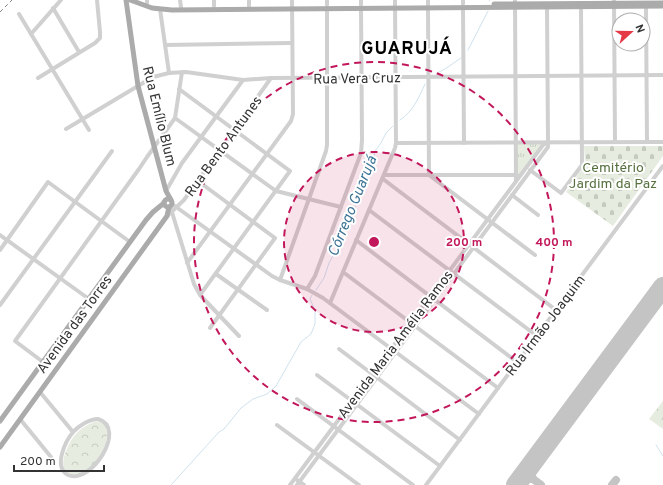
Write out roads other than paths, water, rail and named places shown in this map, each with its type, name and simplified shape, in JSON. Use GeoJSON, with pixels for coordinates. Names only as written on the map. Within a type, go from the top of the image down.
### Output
{"type":"FeatureCollection","features":[{"type":"Feature","properties":{"kind":"main road","name":"Rua Emílio Blum"},"geometry":{"type":"LineString","coordinates":[[126,0],[138,86],[170,205]]}},
{"type":"Feature","properties":{"kind":"main road"},"geometry":{"type":"LineString","coordinates":[[130,0],[152,8],[176,10],[292,5]]}},
{"type":"Feature","properties":{"kind":"main road"},"geometry":{"type":"LineString","coordinates":[[139,0],[159,6],[181,7],[663,2]]}},
{"type":"Feature","properties":{"kind":"main road"},"geometry":{"type":"LineString","coordinates":[[646,3],[663,6]]}},
{"type":"Feature","properties":{"kind":"main road","name":"Avenida das Torres"},"geometry":{"type":"LineString","coordinates":[[0,447],[167,216],[170,205]]}},
{"type":"Feature","properties":{"kind":"main road","name":"Avenida das Torres"},"geometry":{"type":"LineString","coordinates":[[0,421],[149,216],[170,205]]}},
{"type":"Feature","properties":{"kind":"street"},"geometry":{"type":"LineString","coordinates":[[31,34],[60,0]]}},
{"type":"Feature","properties":{"kind":"street"},"geometry":{"type":"LineString","coordinates":[[38,78],[95,43],[100,38],[97,0]]}},
{"type":"Feature","properties":{"kind":"street"},"geometry":{"type":"LineString","coordinates":[[180,0],[181,7]]}},
{"type":"Feature","properties":{"kind":"street"},"geometry":{"type":"LineString","coordinates":[[214,0],[214,6]]}},
{"type":"Feature","properties":{"kind":"street"},"geometry":{"type":"LineString","coordinates":[[249,0],[249,6]]}},
{"type":"Feature","properties":{"kind":"street"},"geometry":{"type":"LineString","coordinates":[[530,170],[561,193],[582,165],[581,3]]}},
{"type":"Feature","properties":{"kind":"street"},"geometry":{"type":"LineString","coordinates":[[614,3],[615,142]]}},
{"type":"Feature","properties":{"kind":"street"},"geometry":{"type":"LineString","coordinates":[[646,3],[647,142]]}},
{"type":"Feature","properties":{"kind":"street"},"geometry":{"type":"LineString","coordinates":[[330,303],[393,154],[396,143],[395,4]]}},
{"type":"Feature","properties":{"kind":"street"},"geometry":{"type":"LineString","coordinates":[[428,4],[429,175]]}},
{"type":"Feature","properties":{"kind":"street"},"geometry":{"type":"LineString","coordinates":[[463,4],[464,143]]}},
{"type":"Feature","properties":{"kind":"street"},"geometry":{"type":"LineString","coordinates":[[515,4],[516,189]]}},
{"type":"Feature","properties":{"kind":"street"},"geometry":{"type":"LineString","coordinates":[[547,4],[548,142]]}},
{"type":"Feature","properties":{"kind":"street"},"geometry":{"type":"LineString","coordinates":[[187,263],[291,121],[293,114],[292,5]]}},
{"type":"Feature","properties":{"kind":"street"},"geometry":{"type":"LineString","coordinates":[[280,280],[327,145],[327,5]]}},
{"type":"Feature","properties":{"kind":"street"},"geometry":{"type":"LineString","coordinates":[[307,289],[315,276],[361,153],[361,5]]}},
{"type":"Feature","properties":{"kind":"street"},"geometry":{"type":"LineString","coordinates":[[53,8],[80,52]]}},
{"type":"Feature","properties":{"kind":"street"},"geometry":{"type":"LineString","coordinates":[[160,9],[169,74]]}},
{"type":"Feature","properties":{"kind":"street"},"geometry":{"type":"LineString","coordinates":[[19,14],[89,130]]}},
{"type":"Feature","properties":{"kind":"street"},"geometry":{"type":"LineString","coordinates":[[165,45],[292,43]]}},
{"type":"Feature","properties":{"kind":"street"},"geometry":{"type":"LineString","coordinates":[[43,362],[15,341],[175,118],[182,72]]}},
{"type":"Feature","properties":{"kind":"street","name":"Rua Vera Cruz"},"geometry":{"type":"LineString","coordinates":[[66,129],[153,77],[182,72],[194,72],[243,80],[271,78],[663,75]]}},
{"type":"Feature","properties":{"kind":"street","name":"Rua Bento Antunes"},"geometry":{"type":"LineString","coordinates":[[170,205],[184,200],[271,78]]}},
{"type":"Feature","properties":{"kind":"street"},"geometry":{"type":"LineString","coordinates":[[166,191],[182,163],[243,80]]}},
{"type":"Feature","properties":{"kind":"street"},"geometry":{"type":"LineString","coordinates":[[179,89],[290,171],[200,295]]}},
{"type":"Feature","properties":{"kind":"street"},"geometry":{"type":"LineString","coordinates":[[175,118],[276,191],[341,207]]}},
{"type":"Feature","properties":{"kind":"street","name":"Avenida Maria Amélia Ramos"},"geometry":{"type":"LineString","coordinates":[[290,485],[315,452],[336,428],[375,376],[392,349],[413,324],[490,221],[512,195],[548,147],[548,142]]}},
{"type":"Feature","properties":{"kind":"street","name":"Avenida Maria Amélia Ramos"},"geometry":{"type":"LineString","coordinates":[[490,221],[516,181],[543,145],[548,142]]}},
{"type":"Feature","properties":{"kind":"street"},"geometry":{"type":"LineString","coordinates":[[396,143],[663,142]]}},
{"type":"Feature","properties":{"kind":"street"},"geometry":{"type":"LineString","coordinates":[[0,305],[112,151]]}},
{"type":"Feature","properties":{"kind":"street","name":"Rua Irmão Joaquim"},"geometry":{"type":"LineString","coordinates":[[426,485],[663,166]]}},
{"type":"Feature","properties":{"kind":"street"},"geometry":{"type":"LineString","coordinates":[[383,177],[429,175],[516,176]]}},
{"type":"Feature","properties":{"kind":"street"},"geometry":{"type":"LineString","coordinates":[[429,175],[535,255]]}},
{"type":"Feature","properties":{"kind":"street"},"geometry":{"type":"LineString","coordinates":[[383,177],[556,310]]}},
{"type":"Feature","properties":{"kind":"street"},"geometry":{"type":"LineString","coordinates":[[198,180],[276,238],[210,328]]}},
{"type":"Feature","properties":{"kind":"street"},"geometry":{"type":"LineString","coordinates":[[0,250],[48,182],[130,242]]}},
{"type":"Feature","properties":{"kind":"street"},"geometry":{"type":"LineString","coordinates":[[512,195],[538,215]]}},
{"type":"Feature","properties":{"kind":"street"},"geometry":{"type":"LineString","coordinates":[[170,205],[211,231],[272,276],[317,294],[479,414]]}},
{"type":"Feature","properties":{"kind":"street","name":"Rua Emílio Blum"},"geometry":{"type":"LineString","coordinates":[[170,205],[194,284],[200,295],[239,336]]}},
{"type":"Feature","properties":{"kind":"street"},"geometry":{"type":"LineString","coordinates":[[369,210],[537,336]]}},
{"type":"Feature","properties":{"kind":"street"},"geometry":{"type":"LineString","coordinates":[[0,235],[89,299]]}},
{"type":"Feature","properties":{"kind":"street"},"geometry":{"type":"LineString","coordinates":[[356,240],[517,362]]}},
{"type":"Feature","properties":{"kind":"street"},"geometry":{"type":"LineString","coordinates":[[343,272],[498,388]]}},
{"type":"Feature","properties":{"kind":"street"},"geometry":{"type":"LineString","coordinates":[[216,274],[267,310]]}},
{"type":"Feature","properties":{"kind":"street","name":"Avenida Maria Amélia Ramos"},"geometry":{"type":"LineString","coordinates":[[375,376],[396,352],[413,324]]}},
{"type":"Feature","properties":{"kind":"street"},"geometry":{"type":"LineString","coordinates":[[339,349],[460,440]]}},
{"type":"Feature","properties":{"kind":"street"},"geometry":{"type":"LineString","coordinates":[[317,375],[440,466]]}},
{"type":"Feature","properties":{"kind":"street"},"geometry":{"type":"LineString","coordinates":[[40,392],[73,432]]}},
{"type":"Feature","properties":{"kind":"street"},"geometry":{"type":"LineString","coordinates":[[297,399],[413,485]]}},
{"type":"Feature","properties":{"kind":"street"},"geometry":{"type":"LineString","coordinates":[[20,419],[51,457]]}},
{"type":"Feature","properties":{"kind":"street"},"geometry":{"type":"LineString","coordinates":[[96,419],[105,422],[109,432],[108,445],[102,457],[93,468],[78,477],[66,474],[61,463],[65,446],[73,432],[86,423],[96,419]]}},
{"type":"Feature","properties":{"kind":"street"},"geometry":{"type":"LineString","coordinates":[[277,425],[359,485]]}},
{"type":"Feature","properties":{"kind":"street","name":"Avenida Maria Amélia Ramos"},"geometry":{"type":"LineString","coordinates":[[298,483],[319,456],[336,428]]}},
{"type":"Feature","properties":{"kind":"street"},"geometry":{"type":"LineString","coordinates":[[295,478],[298,483],[304,485]]}},
{"type":"Feature","properties":{"kind":"waterway","name":"Córrego Guarujá"},"geometry":{"type":"LineString","coordinates":[[468,50],[488,11]]}},
{"type":"Feature","properties":{"kind":"waterway","name":"Córrego Guarujá"},"geometry":{"type":"LineString","coordinates":[[437,74],[461,58]]}},
{"type":"Feature","properties":{"kind":"waterway","name":"Córrego Guarujá"},"geometry":{"type":"LineString","coordinates":[[400,120],[412,109],[425,84]]}},
{"type":"Feature","properties":{"kind":"waterway","name":"Córrego Guarujá"},"geometry":{"type":"LineString","coordinates":[[316,290],[324,278],[329,263],[350,219],[368,176],[375,151],[386,133],[393,126]]}},
{"type":"Feature","properties":{"kind":"waterway","name":"Córrego Guarujá"},"geometry":{"type":"LineString","coordinates":[[171,485],[219,432],[224,429],[241,408],[253,399],[267,394],[276,386],[301,342],[311,334],[315,324],[315,310],[310,299],[312,295]]}},
{"type":"Feature","properties":{"kind":"waterway"},"geometry":{"type":"LineString","coordinates":[[656,445],[663,456]]}},
{"type":"Feature","properties":{"kind":"railway"},"geometry":{"type":"LineString","coordinates":[[0,12],[12,0]]}},
{"type":"Feature","properties":{"kind":"district","name":"GUARUJÁ"},"geometry":{"type":"Point","coordinates":[407,48]}},
{"type":"Feature","properties":{"kind":"park label","name":"Cemitério Jardim da Paz"},"geometry":{"type":"Point","coordinates":[613,176]}}]}
